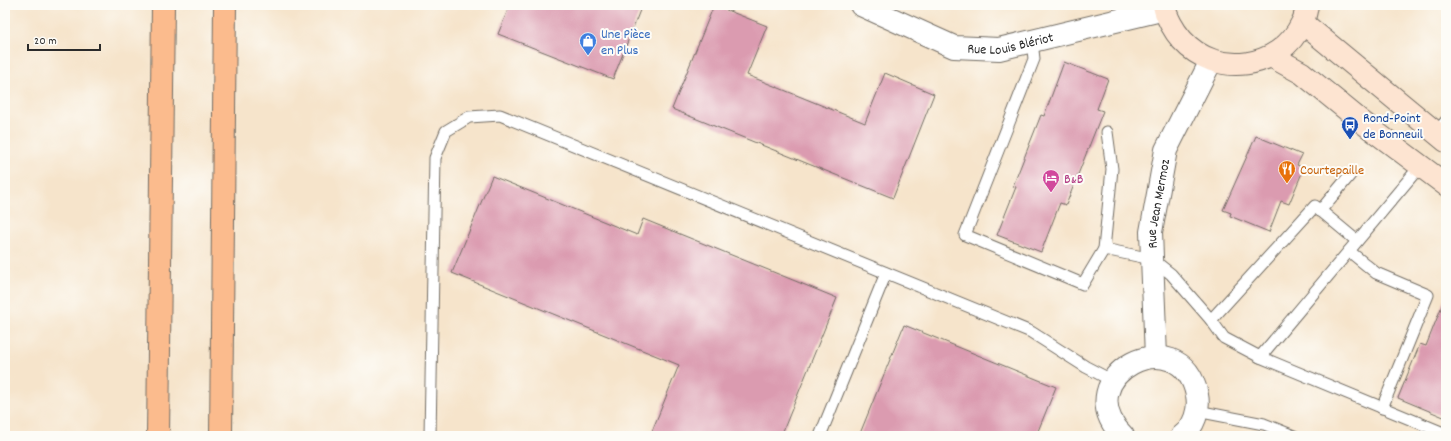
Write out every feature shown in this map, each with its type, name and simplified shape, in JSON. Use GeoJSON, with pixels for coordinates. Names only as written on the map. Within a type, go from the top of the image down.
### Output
{"type":"FeatureCollection","features":[{"type":"Feature","properties":{"kind":"highway"},"geometry":{"type":"LineString","coordinates":[[158,436],[163,5]]}},
{"type":"Feature","properties":{"kind":"highway"},"geometry":{"type":"LineString","coordinates":[[221,436],[225,5]]}},
{"type":"Feature","properties":{"kind":"street","name":"Rue Louis Blériot"},"geometry":{"type":"LineString","coordinates":[[862,5],[954,47],[999,49],[1164,7]]}},
{"type":"Feature","properties":{"kind":"street"},"geometry":{"type":"LineString","coordinates":[[1164,7],[1175,32],[1189,48],[1211,61],[1232,65],[1258,62],[1271,56],[1291,40],[1305,14],[1443,132]]}},
{"type":"Feature","properties":{"kind":"street"},"geometry":{"type":"LineString","coordinates":[[1271,56],[1302,73],[1362,122],[1446,185]]}},
{"type":"Feature","properties":{"kind":"street","name":"Rue Jean Mermoz"},"geometry":{"type":"LineString","coordinates":[[1156,357],[1151,232],[1166,150],[1211,61]]}},
{"type":"Feature","properties":{"kind":"street"},"geometry":{"type":"LineString","coordinates":[[1123,436],[1110,418],[1107,406],[1108,393],[1112,381],[1120,370],[1131,362],[1142,358],[1156,357],[1168,359],[1179,365],[1189,374],[1195,386],[1198,398],[1197,411],[1193,423],[1182,436]]}},
{"type":"Feature","properties":{"kind":"lane"},"geometry":{"type":"LineString","coordinates":[[1032,41],[1034,59],[965,235],[1083,284],[1104,249],[1112,169],[1107,132]]}},
{"type":"Feature","properties":{"kind":"lane"},"geometry":{"type":"LineString","coordinates":[[430,436],[435,158],[446,131],[469,117],[500,115],[1031,332],[1086,367],[1112,381]]}},
{"type":"Feature","properties":{"kind":"lane"},"geometry":{"type":"LineString","coordinates":[[1260,356],[1421,165]]}},
{"type":"Feature","properties":{"kind":"lane"},"geometry":{"type":"LineString","coordinates":[[1320,210],[1350,174]]}},
{"type":"Feature","properties":{"kind":"lane"},"geometry":{"type":"LineString","coordinates":[[1211,320],[1315,206],[1357,241]]}},
{"type":"Feature","properties":{"kind":"lane"},"geometry":{"type":"LineString","coordinates":[[1104,249],[1152,259],[1171,274],[1211,320],[1224,338],[1260,356],[1446,434]]}},
{"type":"Feature","properties":{"kind":"lane"},"geometry":{"type":"LineString","coordinates":[[1349,251],[1376,273],[1428,295],[1382,408]]}},
{"type":"Feature","properties":{"kind":"lane"},"geometry":{"type":"LineString","coordinates":[[820,436],[886,273]]}},
{"type":"Feature","properties":{"kind":"lane"},"geometry":{"type":"LineString","coordinates":[[1197,411],[1264,424],[1294,436]]}},
{"type":"Feature","properties":{"kind":"building","name":"Une Pièce en Plus"},"geometry":{"type":"Polygon","coordinates":[[[510,5],[642,5],[613,79],[498,34],[510,5]]]}},
{"type":"Feature","properties":{"kind":"building"},"geometry":{"type":"Polygon","coordinates":[[[714,5],[767,26],[747,75],[865,123],[885,73],[934,94],[893,198],[672,109],[714,5]]]}},
{"type":"Feature","properties":{"kind":"building"},"geometry":{"type":"Polygon","coordinates":[[[1064,62],[1108,79],[1097,109],[1103,111],[1066,205],[1060,203],[1041,252],[997,235],[1016,187],[1013,186],[1041,115],[1044,116],[1064,62]]]}},
{"type":"Feature","properties":{"kind":"building"},"geometry":{"type":"Polygon","coordinates":[[[1256,136],[1302,155],[1297,165],[1304,168],[1289,204],[1281,201],[1269,232],[1230,216],[1231,213],[1223,210],[1256,136]]]}},
{"type":"Feature","properties":{"kind":"building"},"geometry":{"type":"Polygon","coordinates":[[[492,176],[637,235],[643,219],[837,298],[781,436],[650,436],[679,365],[452,273],[492,176]]]}},
{"type":"Feature","properties":{"kind":"building"},"geometry":{"type":"Polygon","coordinates":[[[1445,298],[1446,418],[1398,398],[1420,344],[1426,346],[1445,298]]]}},
{"type":"Feature","properties":{"kind":"building"},"geometry":{"type":"Polygon","coordinates":[[[904,325],[1056,387],[1036,436],[859,436],[904,325]]]}},
{"type":"Feature","properties":{"kind":"place","name":"Une Pièce en Plus"},"geometry":{"type":"Point","coordinates":[588,56]}},
{"type":"Feature","properties":{"kind":"place","name":"Rond-Point de Bonneuil"},"geometry":{"type":"Point","coordinates":[1350,140]}},
{"type":"Feature","properties":{"kind":"place","name":"Courtepaille"},"geometry":{"type":"Point","coordinates":[1287,184]}},
{"type":"Feature","properties":{"kind":"place","name":"B&B"},"geometry":{"type":"Point","coordinates":[1051,193]}}]}
